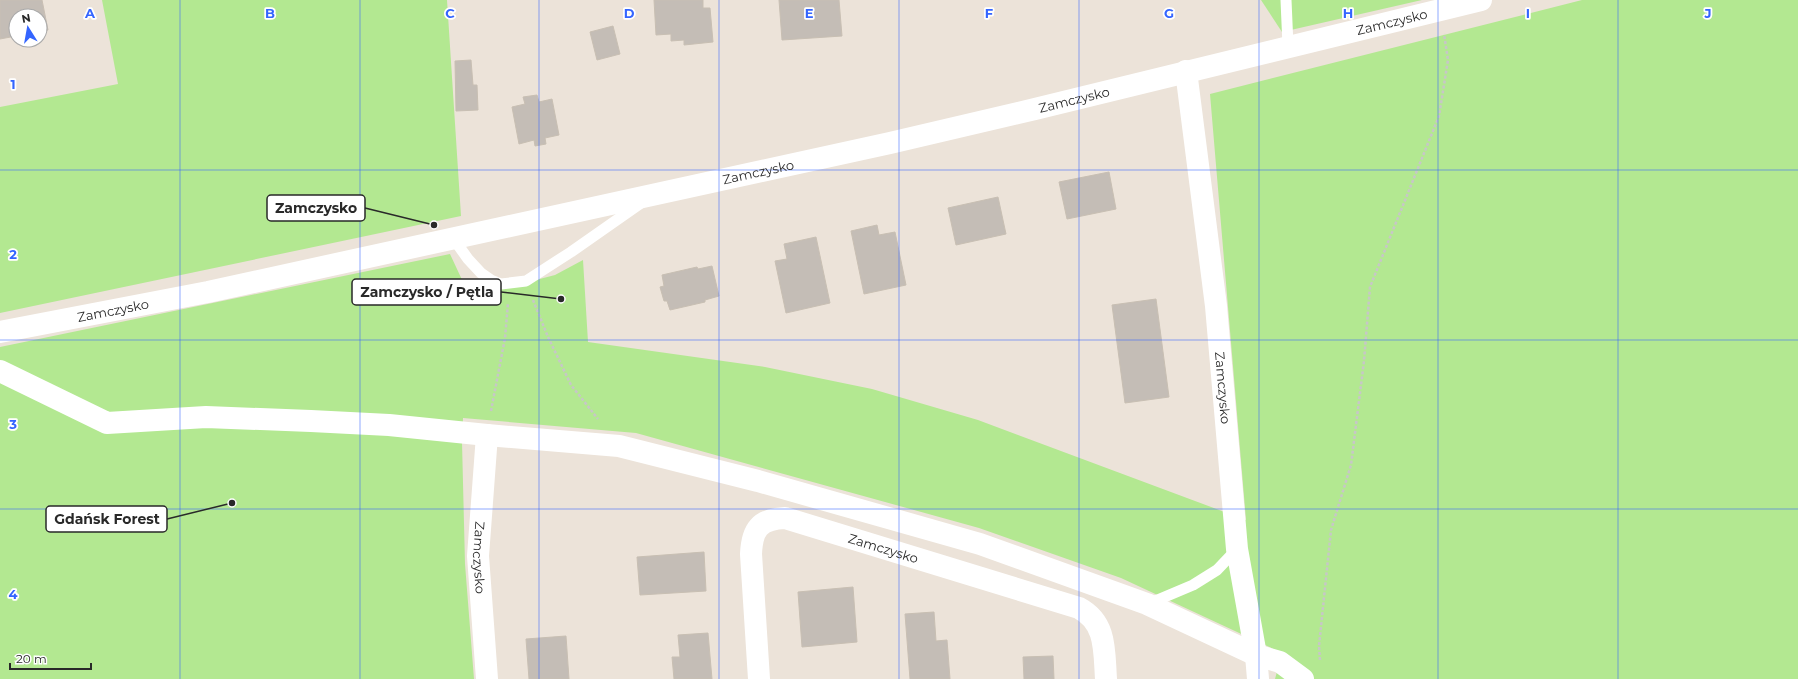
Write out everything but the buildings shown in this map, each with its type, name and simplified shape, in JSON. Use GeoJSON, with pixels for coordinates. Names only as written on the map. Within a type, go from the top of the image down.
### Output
{"type":"FeatureCollection","features":[{"type":"Feature","properties":{"kind":"street","name":"Zamczysko"},"geometry":{"type":"LineString","coordinates":[[0,332],[208,292],[1028,111],[1480,0]]}},
{"type":"Feature","properties":{"kind":"street","name":"Zamczysko"},"geometry":{"type":"LineString","coordinates":[[1186,72],[1216,306],[1237,549],[1256,655],[1258,679]]}},
{"type":"Feature","properties":{"kind":"street"},"geometry":{"type":"LineString","coordinates":[[0,371],[107,423],[206,417],[389,425],[619,446],[758,481],[980,544],[1147,604],[1256,655],[1280,662],[1303,679]]}},
{"type":"Feature","properties":{"kind":"street","name":"Zamczysko"},"geometry":{"type":"LineString","coordinates":[[487,435],[478,556],[487,679]]}},
{"type":"Feature","properties":{"kind":"street","name":"Zamczysko"},"geometry":{"type":"LineString","coordinates":[[759,679],[751,554],[752,539],[757,528],[766,521],[785,518],[1079,608],[1087,612],[1099,627],[1104,646],[1106,679]]}},
{"type":"Feature","properties":{"kind":"lane"},"geometry":{"type":"LineString","coordinates":[[1286,0],[1288,46]]}},
{"type":"Feature","properties":{"kind":"lane"},"geometry":{"type":"LineString","coordinates":[[453,238],[468,259],[481,273],[491,280],[501,284],[526,281],[571,252],[654,194]]}},
{"type":"Feature","properties":{"kind":"lane"},"geometry":{"type":"LineString","coordinates":[[1147,604],[1193,585],[1217,570],[1237,549]]}},
{"type":"Feature","properties":{"kind":"path"},"geometry":{"type":"LineString","coordinates":[[1321,666],[1319,646],[1331,530],[1351,465],[1364,361],[1370,287],[1439,116],[1448,60],[1439,10]]}},
{"type":"Feature","properties":{"kind":"path"},"geometry":{"type":"LineString","coordinates":[[526,281],[548,337],[571,385],[619,446]]}},
{"type":"Feature","properties":{"kind":"path"},"geometry":{"type":"LineString","coordinates":[[487,435],[505,338],[509,283]]}},
{"type":"Feature","properties":{"kind":"green space"},"geometry":{"type":"Polygon","coordinates":[[[102,0],[447,0],[461,216],[0,313],[0,107],[118,84],[102,0]]]}},
{"type":"Feature","properties":{"kind":"green space"},"geometry":{"type":"Polygon","coordinates":[[[1261,0],[1422,0],[1282,32],[1261,0]]]}},
{"type":"Feature","properties":{"kind":"green space"},"geometry":{"type":"Polygon","coordinates":[[[1582,0],[1798,0],[1798,679],[1275,679],[1282,653],[1121,578],[979,528],[636,433],[463,418],[462,442],[465,564],[474,679],[0,679],[0,347],[450,254],[470,297],[555,275],[583,260],[588,342],[765,367],[872,389],[978,420],[1246,520],[1210,94],[1582,0]]]}},
{"type":"Feature","properties":{"kind":"place","name":"Zamczysko"},"geometry":{"type":"Point","coordinates":[434,225]}},
{"type":"Feature","properties":{"kind":"place","name":"Zamczysko / Pętla"},"geometry":{"type":"Point","coordinates":[561,299]}},
{"type":"Feature","properties":{"kind":"place","name":"Gdańsk Forest"},"geometry":{"type":"Point","coordinates":[232,503]}}]}
